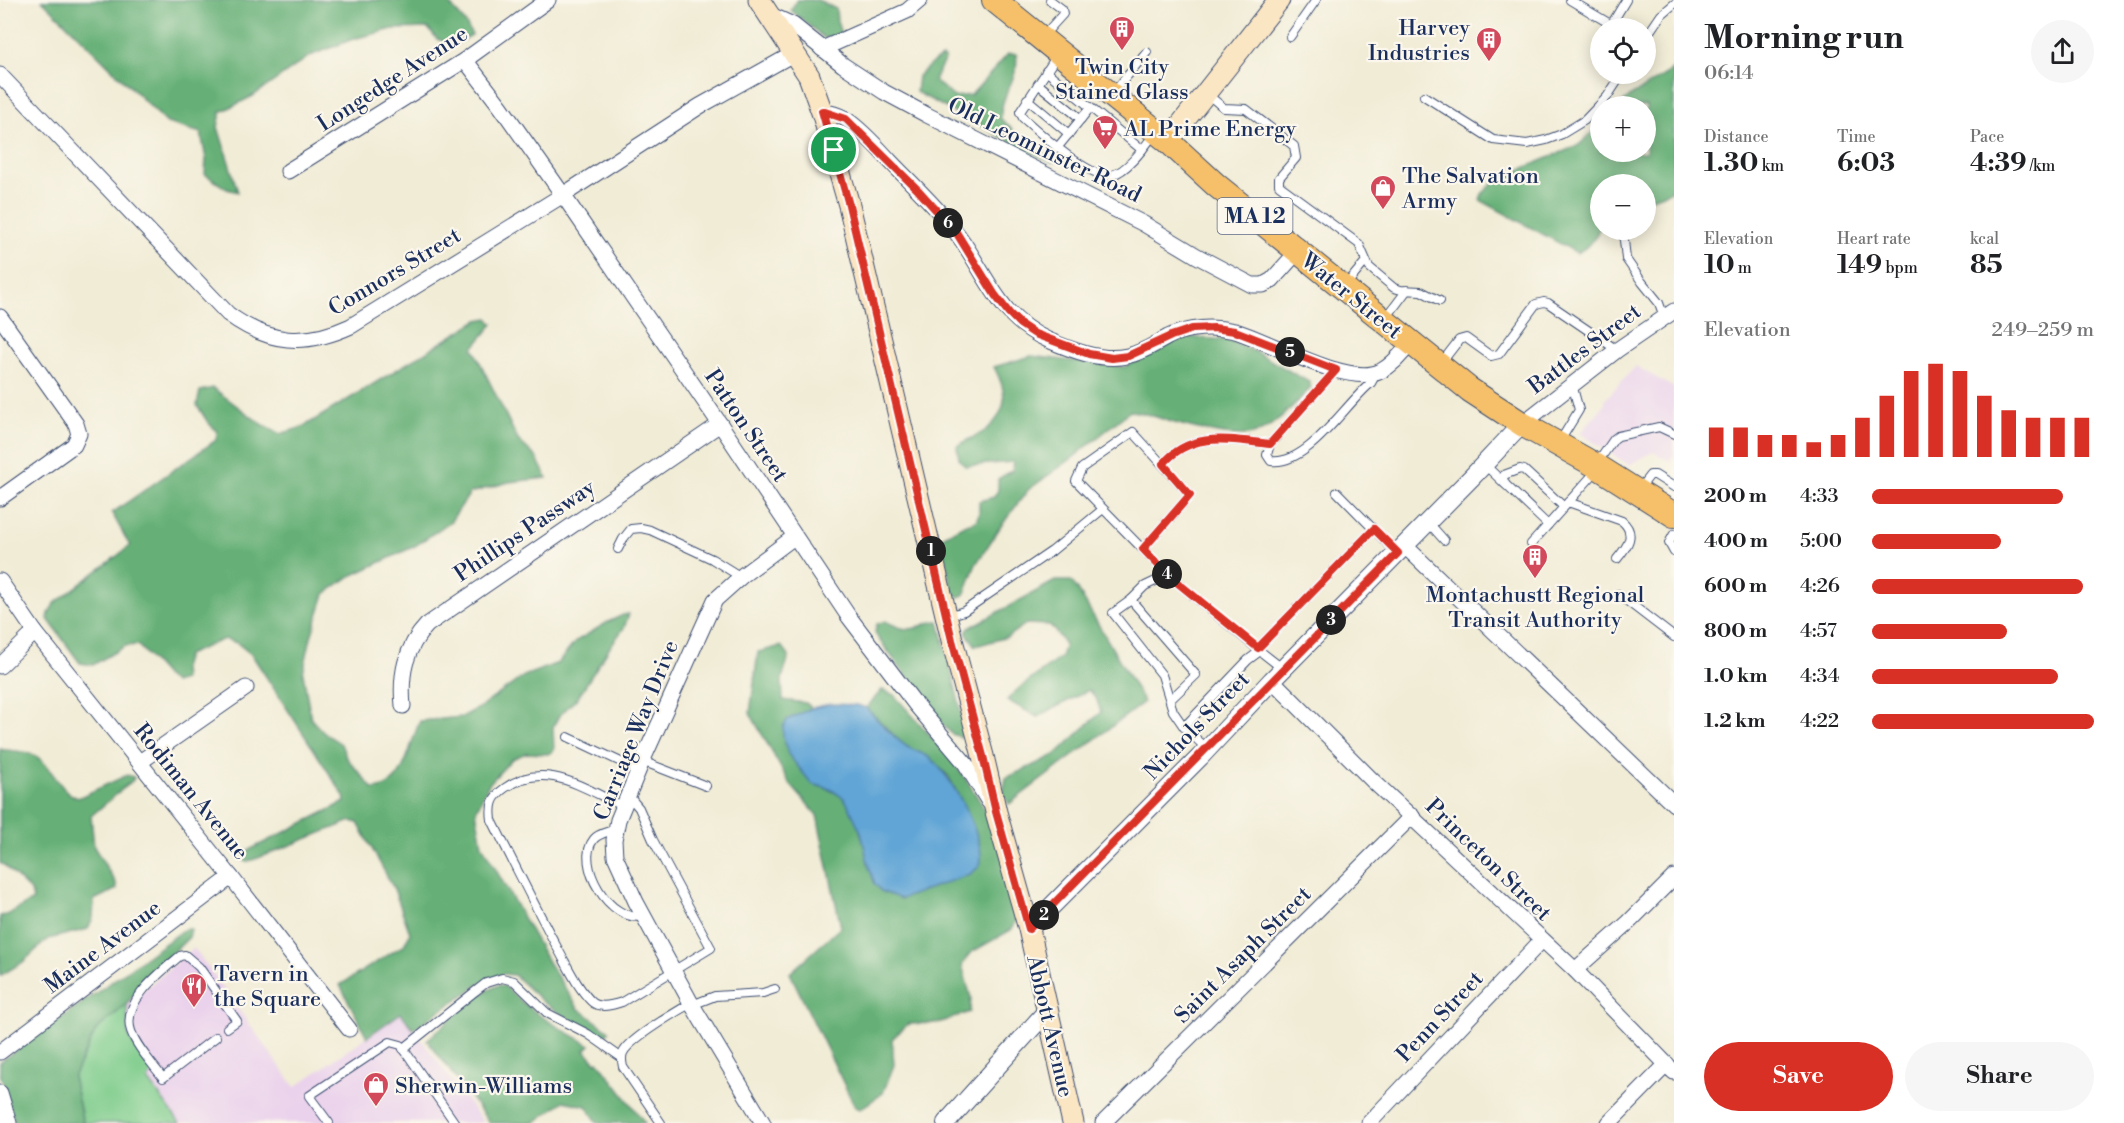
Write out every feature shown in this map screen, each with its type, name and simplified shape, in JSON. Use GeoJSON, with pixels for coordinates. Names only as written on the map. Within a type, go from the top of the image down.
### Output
{"type":"FeatureCollection","features":[{"type":"Feature","properties":{"kind":"highway","name":"Water Street"},"geometry":{"type":"LineString","coordinates":[[994,0],[1049,54],[1111,95],[1155,141],[1216,185],[1470,390],[1522,424]]}},
{"type":"Feature","properties":{"kind":"highway","name":"MA 12"},"geometry":{"type":"LineString","coordinates":[[1522,424],[1597,466],[1674,515]]}},
{"type":"Feature","properties":{"kind":"main road"},"geometry":{"type":"LineString","coordinates":[[1155,141],[1206,93],[1279,0]]}},
{"type":"Feature","properties":{"kind":"main road","name":"Abbott Avenue"},"geometry":{"type":"LineString","coordinates":[[765,8],[809,76],[822,111],[849,205],[946,617],[996,812],[1029,929],[1073,1123]]}},
{"type":"Feature","properties":{"kind":"street","name":"Longedge Avenue"},"geometry":{"type":"LineString","coordinates":[[288,171],[465,60],[549,0]]}},
{"type":"Feature","properties":{"kind":"street"},"geometry":{"type":"LineString","coordinates":[[822,49],[907,11],[920,0]]}},
{"type":"Feature","properties":{"kind":"street","name":"Old Leominster Road"},"geometry":{"type":"LineString","coordinates":[[765,8],[851,70],[927,115],[1144,224],[1252,285],[1263,285],[1272,280],[1298,251]]}},
{"type":"Feature","properties":{"kind":"street","name":"Connors Street"},"geometry":{"type":"LineString","coordinates":[[0,75],[209,295],[243,324],[274,338],[291,340],[314,339],[351,326],[563,195],[700,106],[793,54]]}},
{"type":"Feature","properties":{"kind":"street","name":"Patton Street"},"geometry":{"type":"LineString","coordinates":[[465,60],[563,195],[849,617],[916,705],[965,763],[996,812]]}},
{"type":"Feature","properties":{"kind":"street"},"geometry":{"type":"LineString","coordinates":[[822,111],[846,119],[918,190],[956,232],[995,295],[1009,313],[1035,334],[1089,354],[1112,358],[1128,356],[1192,329],[1214,328],[1235,331],[1336,370],[1358,375],[1377,373],[1394,362],[1411,343]]}},
{"type":"Feature","properties":{"kind":"street","name":"Battles Street"},"geometry":{"type":"LineString","coordinates":[[1522,424],[1617,350],[1669,314]]}},
{"type":"Feature","properties":{"kind":"street"},"geometry":{"type":"LineString","coordinates":[[0,317],[76,424],[79,434],[74,445],[0,498]]}},
{"type":"Feature","properties":{"kind":"street","name":"Phillips Passway"},"geometry":{"type":"LineString","coordinates":[[403,706],[402,677],[405,660],[416,638],[427,625],[720,424]]}},
{"type":"Feature","properties":{"kind":"street","name":"Nichols Street"},"geometry":{"type":"LineString","coordinates":[[1029,929],[1522,424]]}},
{"type":"Feature","properties":{"kind":"street","name":"Carriage Way Drive"},"geometry":{"type":"LineString","coordinates":[[763,1123],[692,1004],[643,915],[615,856],[614,840],[640,765],[715,600],[794,537]]}},
{"type":"Feature","properties":{"kind":"street"},"geometry":{"type":"LineString","coordinates":[[1401,549],[1674,804]]}},
{"type":"Feature","properties":{"kind":"street","name":"Rodiman Avenue"},"geometry":{"type":"LineString","coordinates":[[0,581],[35,632],[349,1029]]}},
{"type":"Feature","properties":{"kind":"street"},"geometry":{"type":"LineString","coordinates":[[0,666],[35,632]]}},
{"type":"Feature","properties":{"kind":"street","name":"Princeton Street"},"geometry":{"type":"LineString","coordinates":[[1277,674],[1372,780],[1575,970],[1670,1068]]}},
{"type":"Feature","properties":{"kind":"street"},"geometry":{"type":"LineString","coordinates":[[140,762],[246,688]]}},
{"type":"Feature","properties":{"kind":"street","name":"Saint Asaph Street"},"geometry":{"type":"LineString","coordinates":[[1103,1123],[1412,816]]}},
{"type":"Feature","properties":{"kind":"street","name":"Maine Avenue"},"geometry":{"type":"LineString","coordinates":[[0,1052],[231,877]]}},
{"type":"Feature","properties":{"kind":"street"},"geometry":{"type":"LineString","coordinates":[[1575,970],[1629,922],[1674,877]]}},
{"type":"Feature","properties":{"kind":"street","name":"Penn Street"},"geometry":{"type":"LineString","coordinates":[[1369,1123],[1542,940]]}},
{"type":"Feature","properties":{"kind":"street"},"geometry":{"type":"LineString","coordinates":[[946,1123],[1047,1011]]}},
{"type":"Feature","properties":{"kind":"street"},"geometry":{"type":"LineString","coordinates":[[1609,1123],[1670,1068]]}},
{"type":"Feature","properties":{"kind":"street"},"geometry":{"type":"LineString","coordinates":[[0,1093],[9,1123]]}},
{"type":"Feature","properties":{"kind":"lane"},"geometry":{"type":"LineString","coordinates":[[1049,54],[1090,108],[1155,141],[1119,171],[1107,176],[1098,174],[1057,148],[1020,114],[1038,84],[1063,14],[1062,9],[1050,0]]}},
{"type":"Feature","properties":{"kind":"lane"},"geometry":{"type":"LineString","coordinates":[[1290,37],[1316,0]]}},
{"type":"Feature","properties":{"kind":"lane"},"geometry":{"type":"LineString","coordinates":[[1570,0],[1599,18]]}},
{"type":"Feature","properties":{"kind":"lane"},"geometry":{"type":"LineString","coordinates":[[1618,18],[1626,0]]}},
{"type":"Feature","properties":{"kind":"lane"},"geometry":{"type":"LineString","coordinates":[[1656,22],[1674,4]]}},
{"type":"Feature","properties":{"kind":"lane"},"geometry":{"type":"LineString","coordinates":[[1111,95],[1147,52]]}},
{"type":"Feature","properties":{"kind":"lane"},"geometry":{"type":"LineString","coordinates":[[1038,84],[1081,120]]}},
{"type":"Feature","properties":{"kind":"lane"},"geometry":{"type":"LineString","coordinates":[[1424,96],[1493,140],[1527,144],[1562,134],[1585,120],[1607,97],[1615,84]]}},
{"type":"Feature","properties":{"kind":"lane"},"geometry":{"type":"LineString","coordinates":[[1206,93],[1224,108],[1246,109],[1294,147],[1296,158],[1279,178],[1279,185],[1359,244],[1373,271],[1394,288],[1421,291],[1440,301]]}},
{"type":"Feature","properties":{"kind":"lane"},"geometry":{"type":"LineString","coordinates":[[1027,99],[1069,134]]}},
{"type":"Feature","properties":{"kind":"lane"},"geometry":{"type":"LineString","coordinates":[[1057,148],[1090,108]]}},
{"type":"Feature","properties":{"kind":"lane"},"geometry":{"type":"LineString","coordinates":[[1624,240],[1626,259],[1669,314]]}},
{"type":"Feature","properties":{"kind":"lane"},"geometry":{"type":"LineString","coordinates":[[1344,288],[1366,261]]}},
{"type":"Feature","properties":{"kind":"lane"},"geometry":{"type":"LineString","coordinates":[[1384,321],[1407,290]]}},
{"type":"Feature","properties":{"kind":"lane"},"geometry":{"type":"LineString","coordinates":[[1440,366],[1459,340],[1463,338],[1491,356],[1499,354],[1539,302],[1548,303],[1617,350]]}},
{"type":"Feature","properties":{"kind":"lane"},"geometry":{"type":"LineString","coordinates":[[1336,370],[1270,444],[1267,455],[1270,461],[1279,462],[1307,448],[1371,383],[1377,373]]}},
{"type":"Feature","properties":{"kind":"lane"},"geometry":{"type":"LineString","coordinates":[[1558,444],[1579,410],[1579,403],[1572,384]]}},
{"type":"Feature","properties":{"kind":"lane"},"geometry":{"type":"LineString","coordinates":[[1531,544],[1597,466],[1614,439],[1618,436],[1659,427],[1674,434]]}},
{"type":"Feature","properties":{"kind":"lane"},"geometry":{"type":"LineString","coordinates":[[1143,549],[1190,495],[1133,432],[1082,468],[1076,482],[1168,575],[1259,649],[1277,674]]}},
{"type":"Feature","properties":{"kind":"lane"},"geometry":{"type":"LineString","coordinates":[[1163,464],[1171,454],[1192,442],[1226,439],[1270,444]]}},
{"type":"Feature","properties":{"kind":"lane"},"geometry":{"type":"LineString","coordinates":[[1484,464],[1548,525]]}},
{"type":"Feature","properties":{"kind":"lane"},"geometry":{"type":"LineString","coordinates":[[1505,484],[1504,475],[1524,470],[1566,505],[1622,521],[1629,530],[1630,540],[1617,559]]}},
{"type":"Feature","properties":{"kind":"lane"},"geometry":{"type":"LineString","coordinates":[[1638,492],[1650,475],[1655,475],[1674,487]]}},
{"type":"Feature","properties":{"kind":"lane"},"geometry":{"type":"LineString","coordinates":[[1337,492],[1374,529],[1401,549]]}},
{"type":"Feature","properties":{"kind":"lane"},"geometry":{"type":"LineString","coordinates":[[946,617],[964,611],[1042,558],[1103,509]]}},
{"type":"Feature","properties":{"kind":"lane"},"geometry":{"type":"LineString","coordinates":[[1428,522],[1444,540]]}},
{"type":"Feature","properties":{"kind":"lane"},"geometry":{"type":"LineString","coordinates":[[618,549],[631,529],[650,530],[741,577]]}},
{"type":"Feature","properties":{"kind":"lane"},"geometry":{"type":"LineString","coordinates":[[1184,728],[1374,529]]}},
{"type":"Feature","properties":{"kind":"lane"},"geometry":{"type":"LineString","coordinates":[[1674,534],[1669,543],[1674,552]]}},
{"type":"Feature","properties":{"kind":"lane"},"geometry":{"type":"LineString","coordinates":[[1168,575],[1146,586],[1113,614],[1162,675],[1173,711],[1184,728],[1207,749]]}},
{"type":"Feature","properties":{"kind":"lane"},"geometry":{"type":"LineString","coordinates":[[1618,594],[1674,637]]}},
{"type":"Feature","properties":{"kind":"lane"},"geometry":{"type":"LineString","coordinates":[[1131,600],[1196,675],[1170,700]]}},
{"type":"Feature","properties":{"kind":"lane"},"geometry":{"type":"LineString","coordinates":[[568,737],[640,765],[706,786]]}},
{"type":"Feature","properties":{"kind":"lane"},"geometry":{"type":"LineString","coordinates":[[544,774],[626,801],[639,808],[653,840],[711,948],[674,971],[622,1002],[610,1006],[593,1003],[569,969],[492,820],[494,797],[523,778],[544,774]]}},
{"type":"Feature","properties":{"kind":"lane"},"geometry":{"type":"LineString","coordinates":[[616,830],[601,834],[594,839],[590,856],[592,877],[615,909],[630,917],[643,915]]}},
{"type":"Feature","properties":{"kind":"lane"},"geometry":{"type":"LineString","coordinates":[[216,1037],[163,1077],[132,1034],[130,1015],[141,992],[150,981],[180,956],[185,955],[199,967],[237,1021],[227,1028]]}},
{"type":"Feature","properties":{"kind":"lane"},"geometry":{"type":"LineString","coordinates":[[403,1049],[486,983],[502,978],[514,981],[547,1013],[588,1034],[622,1058]]}},
{"type":"Feature","properties":{"kind":"lane"},"geometry":{"type":"LineString","coordinates":[[661,1123],[623,1067],[623,1052],[632,1042],[692,1004],[715,996],[762,993],[775,989]]}},
{"type":"Feature","properties":{"kind":"lane"},"geometry":{"type":"LineString","coordinates":[[329,1123],[309,1096],[390,1042],[401,1046],[455,1123]]}},
{"type":"Feature","properties":{"kind":"shaded area"},"geometry":{"type":"Polygon","coordinates":[[[1636,366],[1674,388],[1674,454],[1670,461],[1653,452],[1629,465],[1580,433],[1606,403],[1604,401],[1636,366]]]}},
{"type":"Feature","properties":{"kind":"shaded area"},"geometry":{"type":"Polygon","coordinates":[[[194,948],[295,1087],[401,1013],[484,1123],[83,1123],[96,1030],[194,948]]]}},
{"type":"Feature","properties":{"kind":"green space"},"geometry":{"type":"Polygon","coordinates":[[[42,0],[446,0],[465,22],[472,35],[454,45],[437,39],[428,28],[393,29],[353,39],[310,56],[253,96],[221,112],[218,127],[238,192],[227,189],[205,174],[206,159],[201,133],[167,123],[42,0]]]}},
{"type":"Feature","properties":{"kind":"green space"},"geometry":{"type":"Polygon","coordinates":[[[797,0],[818,0],[836,9],[841,34],[838,37],[824,38],[791,10],[797,0]]]}},
{"type":"Feature","properties":{"kind":"green space"},"geometry":{"type":"Polygon","coordinates":[[[1008,54],[1016,54],[1017,62],[1003,102],[1001,119],[1016,133],[1056,159],[1056,162],[1051,163],[916,92],[918,76],[942,57],[945,59],[934,80],[954,97],[971,95],[1008,54]]]}},
{"type":"Feature","properties":{"kind":"green space"},"geometry":{"type":"Polygon","coordinates":[[[1674,69],[1674,190],[1656,196],[1656,174],[1590,174],[1590,240],[1593,240],[1577,253],[1480,200],[1482,194],[1498,179],[1579,145],[1590,135],[1590,162],[1656,162],[1656,96],[1631,96],[1650,84],[1656,84],[1656,80],[1674,69]]]}},
{"type":"Feature","properties":{"kind":"green space"},"geometry":{"type":"Polygon","coordinates":[[[488,318],[493,324],[473,348],[518,440],[536,457],[547,478],[509,482],[470,493],[451,521],[415,546],[349,577],[325,594],[311,637],[303,673],[311,719],[323,732],[341,744],[346,757],[373,789],[393,781],[400,773],[420,721],[462,717],[482,706],[524,676],[558,663],[576,641],[608,622],[629,614],[624,628],[578,697],[559,716],[553,727],[554,750],[548,754],[526,753],[512,759],[489,784],[476,811],[482,845],[550,965],[578,1008],[609,1031],[606,1036],[598,1035],[543,1002],[514,975],[503,974],[486,980],[413,1029],[401,1013],[367,1037],[340,985],[404,945],[410,933],[394,889],[358,823],[351,821],[258,858],[246,862],[243,859],[243,853],[345,802],[344,796],[252,655],[237,643],[224,639],[187,655],[183,668],[184,680],[174,683],[138,645],[125,646],[93,665],[80,663],[48,619],[49,613],[54,604],[130,546],[112,513],[216,440],[217,432],[197,405],[200,391],[213,388],[260,423],[280,434],[303,427],[478,320],[488,318]]]}},
{"type":"Feature","properties":{"kind":"green space"},"geometry":{"type":"Polygon","coordinates":[[[1187,337],[1229,340],[1256,352],[1309,382],[1311,388],[1268,427],[1246,435],[1203,430],[1130,411],[1074,457],[1028,490],[976,564],[964,595],[959,597],[952,592],[941,538],[976,521],[979,514],[979,501],[994,497],[998,490],[998,479],[1013,470],[1013,462],[965,466],[959,459],[957,446],[986,430],[994,423],[1003,408],[1004,392],[994,367],[1031,356],[1124,367],[1167,344],[1187,337]]]}},
{"type":"Feature","properties":{"kind":"green space"},"geometry":{"type":"Polygon","coordinates":[[[1055,581],[1071,581],[1078,590],[1144,702],[1009,804],[1003,792],[1006,778],[1055,755],[1101,712],[1096,698],[1089,690],[1037,717],[1007,700],[1061,657],[1065,644],[1050,625],[1026,624],[1007,637],[976,646],[966,633],[969,628],[1055,581]]]}},
{"type":"Feature","properties":{"kind":"green space"},"geometry":{"type":"Polygon","coordinates":[[[885,621],[907,629],[939,621],[964,723],[965,731],[961,737],[952,734],[942,724],[878,638],[875,632],[877,624],[885,621]]]}},
{"type":"Feature","properties":{"kind":"green space"},"geometry":{"type":"Polygon","coordinates":[[[781,646],[789,656],[782,679],[783,700],[806,703],[812,708],[787,720],[812,784],[835,792],[848,804],[858,825],[875,884],[979,843],[970,818],[949,777],[930,758],[905,746],[866,708],[882,690],[894,695],[951,760],[972,788],[988,816],[1019,917],[1011,930],[970,953],[962,965],[971,998],[970,1012],[938,1023],[908,1024],[892,1039],[894,1065],[883,1093],[860,1109],[855,1107],[790,973],[841,927],[817,815],[790,784],[750,713],[758,652],[781,646]]]}},
{"type":"Feature","properties":{"kind":"green space"},"geometry":{"type":"Polygon","coordinates":[[[0,749],[37,757],[67,791],[78,798],[127,775],[134,777],[91,816],[94,847],[116,883],[117,889],[94,900],[93,918],[88,929],[48,939],[23,962],[0,976],[0,916],[7,915],[33,900],[31,891],[0,863],[0,749]]]}},
{"type":"Feature","properties":{"kind":"green space"},"geometry":{"type":"Polygon","coordinates":[[[185,929],[191,929],[189,937],[143,982],[127,1004],[96,1030],[73,1077],[83,1123],[15,1123],[0,1073],[0,1062],[185,929]]]}},
{"type":"Feature","properties":{"kind":"green space"},"geometry":{"type":"Polygon","coordinates":[[[498,985],[505,986],[535,1012],[590,1045],[585,1050],[596,1062],[598,1061],[645,1123],[598,1123],[586,1106],[564,1101],[534,1123],[490,1123],[427,1040],[477,996],[498,985]]]}},
{"type":"Feature","properties":{"kind":"green space"},"geometry":{"type":"Polygon","coordinates":[[[127,1004],[128,1034],[152,1069],[148,1080],[180,1123],[83,1123],[73,1077],[96,1030],[127,1004]]]}},
{"type":"Feature","properties":{"kind":"water"},"geometry":{"type":"Polygon","coordinates":[[[830,704],[857,705],[866,708],[901,742],[928,757],[939,767],[964,806],[977,836],[981,863],[977,868],[970,874],[901,899],[881,891],[875,884],[861,832],[845,799],[830,789],[812,784],[788,754],[783,736],[783,727],[787,720],[812,708],[830,704]]]}},
{"type":"Feature","properties":{"kind":"place","name":"Twin City Stained Glass"},"geometry":{"type":"Point","coordinates":[1122,52]}},
{"type":"Feature","properties":{"kind":"place","name":"Harvey Industries"},"geometry":{"type":"Point","coordinates":[1489,63]}},
{"type":"Feature","properties":{"kind":"place","name":"AL Prime Energy"},"geometry":{"type":"Point","coordinates":[1105,151]}},
{"type":"Feature","properties":{"kind":"place","name":"The Salvation Army"},"geometry":{"type":"Point","coordinates":[1383,211]}},
{"type":"Feature","properties":{"kind":"place","name":"Montachustt Regional Transit Authority"},"geometry":{"type":"Point","coordinates":[1535,580]}},
{"type":"Feature","properties":{"kind":"place","name":"Tavern in the Square"},"geometry":{"type":"Point","coordinates":[194,1009]}},
{"type":"Feature","properties":{"kind":"place","name":"Sherwin-Williams"},"geometry":{"type":"Point","coordinates":[376,1108]}},
{"type":"Feature","properties":{"kind":"route"},"geometry":{"type":"LineString","coordinates":[[822,111],[846,119],[875,145],[918,190],[956,232],[995,295],[1009,313],[1035,334],[1089,354],[1112,358],[1128,356],[1192,329],[1214,328],[1235,331],[1336,370],[1270,444],[1226,439],[1192,442],[1171,454],[1163,464],[1190,495],[1143,549],[1168,575],[1258,648],[1374,529],[1398,553],[1029,929],[952,640],[834,150],[822,111]]}}]}
